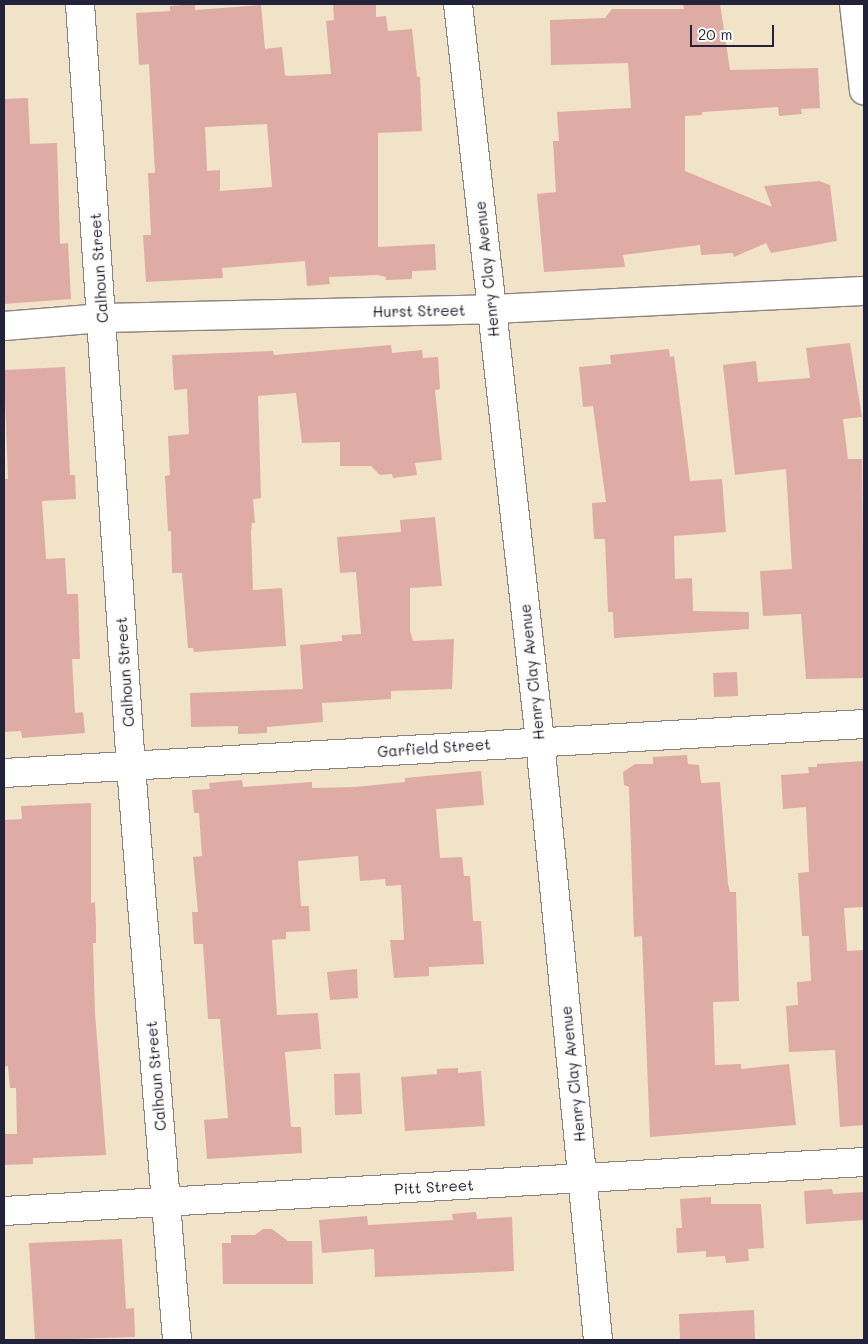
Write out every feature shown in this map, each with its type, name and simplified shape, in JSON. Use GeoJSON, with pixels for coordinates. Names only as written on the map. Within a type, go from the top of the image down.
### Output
{"type":"FeatureCollection","features":[{"type":"Feature","properties":{"kind":"street","name":"Calhoun Street"},"geometry":{"type":"LineString","coordinates":[[80,4],[103,318],[131,767],[177,1340]]}},
{"type":"Feature","properties":{"kind":"street","name":"Henry Clay Avenue"},"geometry":{"type":"LineString","coordinates":[[458,4],[540,741],[598,1340]]}},
{"type":"Feature","properties":{"kind":"street"},"geometry":{"type":"LineString","coordinates":[[854,4],[864,90]]}},
{"type":"Feature","properties":{"kind":"street","name":"Hurst Street"},"geometry":{"type":"LineString","coordinates":[[4,326],[103,318],[492,309],[864,291]]}},
{"type":"Feature","properties":{"kind":"street","name":"Garfield Street"},"geometry":{"type":"LineString","coordinates":[[4,774],[540,741],[864,724]]}},
{"type":"Feature","properties":{"kind":"street","name":"Pitt Street"},"geometry":{"type":"LineString","coordinates":[[4,1211],[864,1162]]}},
{"type":"Feature","properties":{"kind":"building"},"geometry":{"type":"Polygon","coordinates":[[[195,4],[195,10],[261,5],[265,49],[282,47],[285,75],[288,76],[331,74],[326,21],[334,20],[333,4],[376,4],[376,17],[386,16],[388,31],[412,29],[417,77],[420,77],[422,131],[378,133],[378,247],[435,244],[436,270],[412,271],[412,279],[386,280],[386,277],[377,275],[329,277],[330,284],[307,286],[305,261],[222,268],[223,278],[146,282],[143,235],[151,235],[148,173],[155,173],[149,64],[139,65],[136,13],[170,11],[170,6],[195,4]],[[267,124],[205,127],[207,171],[220,170],[220,191],[272,187],[267,124]]]}},
{"type":"Feature","properties":{"kind":"building"},"geometry":{"type":"Polygon","coordinates":[[[683,4],[720,4],[730,70],[818,68],[820,108],[801,109],[802,114],[779,116],[778,107],[702,112],[702,115],[685,116],[685,171],[772,207],[764,186],[819,181],[830,185],[837,241],[771,253],[766,243],[734,257],[733,253],[701,255],[700,245],[623,255],[625,267],[544,272],[537,194],[556,192],[553,141],[559,141],[557,112],[631,108],[628,63],[551,65],[550,20],[605,18],[612,9],[684,9],[683,4]]]}},
{"type":"Feature","properties":{"kind":"building"},"geometry":{"type":"Polygon","coordinates":[[[28,98],[30,144],[57,143],[60,244],[68,243],[71,299],[4,304],[4,99],[28,98]]]}},
{"type":"Feature","properties":{"kind":"building"},"geometry":{"type":"Polygon","coordinates":[[[850,343],[862,417],[843,419],[848,459],[862,459],[864,678],[806,679],[801,614],[763,616],[760,571],[792,569],[786,469],[735,475],[723,365],[756,361],[758,382],[810,378],[806,348],[850,343]]]}},
{"type":"Feature","properties":{"kind":"building"},"geometry":{"type":"Polygon","coordinates":[[[391,345],[392,353],[422,350],[423,358],[438,357],[440,389],[435,390],[442,460],[415,463],[417,475],[393,478],[392,474],[380,475],[371,466],[340,466],[340,442],[302,443],[296,393],[258,396],[261,498],[253,499],[255,523],[252,523],[251,532],[253,590],[282,588],[286,646],[194,652],[193,648],[188,648],[182,573],[172,573],[171,531],[168,531],[165,476],[170,475],[168,436],[189,434],[187,389],[174,390],[172,355],[273,351],[274,355],[391,345]]]}},
{"type":"Feature","properties":{"kind":"building"},"geometry":{"type":"Polygon","coordinates":[[[669,349],[670,357],[674,356],[690,481],[722,479],[726,532],[674,536],[675,579],[692,578],[693,611],[749,612],[749,629],[614,638],[613,612],[608,612],[605,539],[594,539],[592,503],[606,502],[593,406],[583,407],[579,367],[611,364],[610,355],[669,349]]]}},
{"type":"Feature","properties":{"kind":"building"},"geometry":{"type":"Polygon","coordinates":[[[65,367],[70,475],[75,475],[76,499],[42,501],[46,559],[65,558],[67,594],[78,594],[80,659],[72,659],[75,713],[83,712],[85,733],[22,738],[21,731],[4,732],[4,479],[8,479],[4,370],[65,367]]]}},
{"type":"Feature","properties":{"kind":"building"},"geometry":{"type":"Polygon","coordinates":[[[435,517],[442,586],[410,588],[410,631],[413,641],[454,639],[452,689],[391,691],[391,699],[322,703],[323,722],[267,727],[267,733],[238,734],[238,726],[191,727],[190,693],[303,689],[300,645],[342,641],[342,635],[361,634],[356,572],[340,573],[337,537],[401,532],[400,520],[435,517]]]}},
{"type":"Feature","properties":{"kind":"building"},"geometry":{"type":"Polygon","coordinates":[[[737,672],[738,696],[714,697],[713,673],[737,672]]]}},
{"type":"Feature","properties":{"kind":"building"},"geometry":{"type":"Polygon","coordinates":[[[687,755],[688,764],[699,765],[701,783],[720,782],[728,884],[730,892],[736,892],[739,1001],[713,1002],[715,1065],[741,1064],[741,1069],[789,1064],[796,1125],[650,1137],[642,936],[634,937],[629,787],[624,785],[623,772],[635,764],[653,764],[653,757],[687,755]]]}},
{"type":"Feature","properties":{"kind":"building"},"geometry":{"type":"Polygon","coordinates":[[[864,761],[864,907],[844,908],[847,951],[864,950],[864,1125],[840,1127],[835,1050],[789,1052],[786,1006],[798,1005],[797,982],[811,981],[809,936],[802,936],[798,873],[809,872],[806,807],[783,809],[781,775],[809,773],[808,767],[817,767],[817,764],[864,761]]]}},
{"type":"Feature","properties":{"kind":"building"},"geometry":{"type":"Polygon","coordinates":[[[481,771],[484,805],[436,809],[440,858],[462,857],[464,876],[470,876],[473,921],[481,921],[484,964],[429,967],[429,976],[394,978],[390,940],[404,940],[401,885],[386,886],[385,879],[360,881],[358,856],[298,861],[301,906],[309,906],[310,931],[286,932],[286,939],[272,940],[277,1015],[318,1013],[321,1049],[285,1052],[291,1127],[301,1127],[302,1153],[207,1159],[204,1120],[228,1118],[220,1019],[208,1019],[203,944],[194,944],[192,912],[198,912],[193,857],[202,856],[199,813],[194,813],[192,790],[210,789],[209,783],[242,780],[243,787],[312,782],[312,788],[355,787],[405,782],[405,778],[481,771]]]}},
{"type":"Feature","properties":{"kind":"building"},"geometry":{"type":"Polygon","coordinates":[[[91,803],[91,903],[95,902],[96,925],[96,943],[93,943],[95,1013],[106,1155],[33,1158],[33,1164],[4,1165],[4,1134],[17,1134],[16,1088],[10,1088],[8,1066],[4,1067],[4,820],[22,819],[21,806],[91,803]]]}},
{"type":"Feature","properties":{"kind":"building"},"geometry":{"type":"Polygon","coordinates":[[[357,969],[358,998],[330,1000],[327,972],[357,969]]]}},
{"type":"Feature","properties":{"kind":"building"},"geometry":{"type":"Polygon","coordinates":[[[458,1068],[458,1073],[481,1071],[485,1126],[405,1131],[401,1077],[437,1074],[437,1069],[458,1068]]]}},
{"type":"Feature","properties":{"kind":"building"},"geometry":{"type":"Polygon","coordinates":[[[360,1073],[362,1114],[335,1115],[334,1074],[360,1073]]]}},
{"type":"Feature","properties":{"kind":"building"},"geometry":{"type":"Polygon","coordinates":[[[832,1189],[833,1194],[864,1192],[864,1220],[806,1224],[804,1191],[832,1189]]]}},
{"type":"Feature","properties":{"kind":"building"},"geometry":{"type":"Polygon","coordinates":[[[711,1197],[711,1204],[761,1204],[764,1248],[748,1249],[749,1261],[726,1263],[725,1256],[706,1257],[706,1251],[677,1253],[676,1228],[682,1228],[680,1199],[711,1197]]]}},
{"type":"Feature","properties":{"kind":"building"},"geometry":{"type":"Polygon","coordinates":[[[476,1212],[477,1219],[512,1217],[514,1271],[375,1277],[374,1249],[322,1253],[319,1220],[367,1216],[368,1225],[453,1220],[452,1214],[476,1212]]]}},
{"type":"Feature","properties":{"kind":"building"},"geometry":{"type":"Polygon","coordinates":[[[263,1229],[272,1229],[288,1241],[312,1241],[313,1284],[223,1284],[222,1243],[231,1243],[231,1235],[255,1235],[263,1229]]]}},
{"type":"Feature","properties":{"kind":"building"},"geometry":{"type":"Polygon","coordinates":[[[122,1239],[126,1309],[134,1308],[135,1337],[35,1340],[29,1243],[122,1239]]]}},
{"type":"Feature","properties":{"kind":"building"},"geometry":{"type":"Polygon","coordinates":[[[754,1310],[755,1340],[680,1340],[679,1314],[754,1310]]]}}]}
